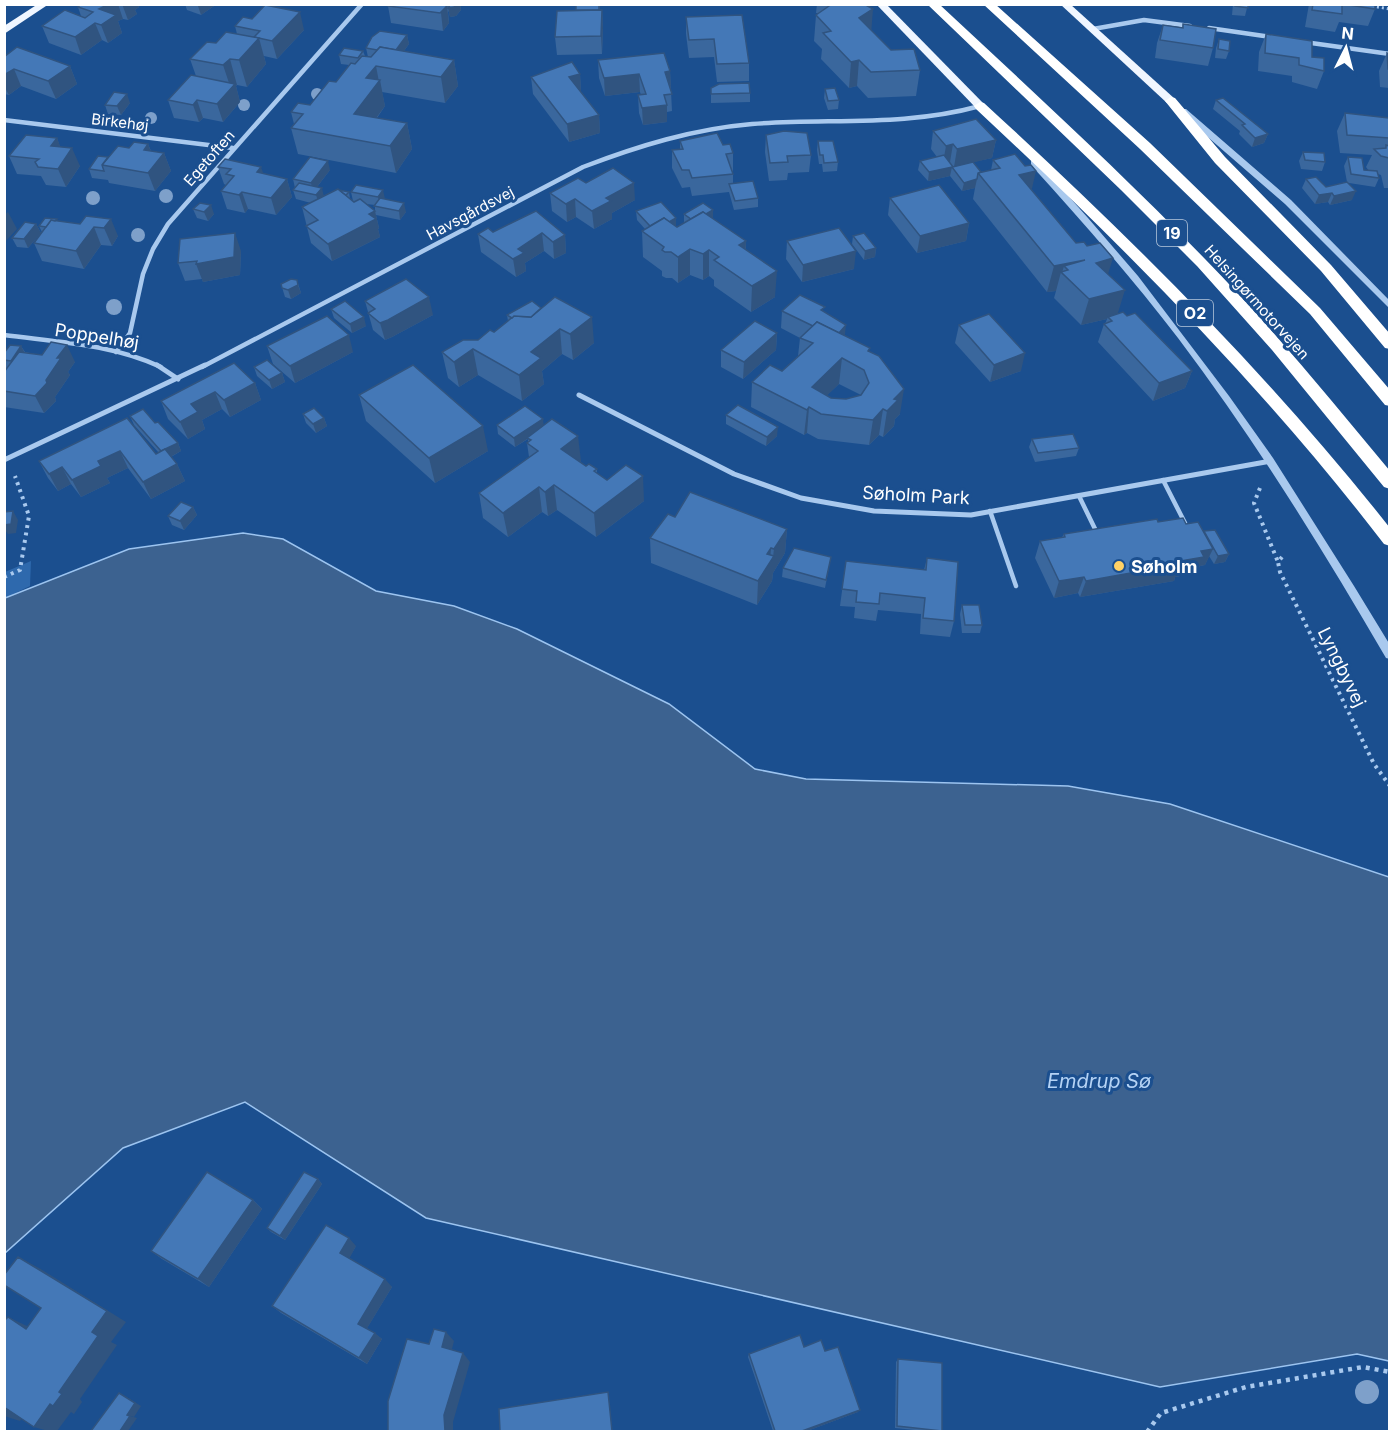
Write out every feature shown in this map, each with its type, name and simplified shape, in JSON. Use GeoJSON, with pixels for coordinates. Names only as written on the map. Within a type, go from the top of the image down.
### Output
{"type":"FeatureCollection","features":[{"type":"Feature","properties":{"kind":"highway","name":"Helsingørmotorvejen"},"geometry":{"type":"LineString","coordinates":[[932,4],[1110,173],[1229,293],[1312,387],[1389,483]]}},
{"type":"Feature","properties":{"kind":"highway","name":"Helsingørmotorvejen"},"geometry":{"type":"LineString","coordinates":[[988,4],[1145,146],[1315,311],[1389,401]]}},
{"type":"Feature","properties":{"kind":"highway"},"geometry":{"type":"LineString","coordinates":[[1171,100],[1220,160],[1326,268],[1389,344]]}},
{"type":"Feature","properties":{"kind":"highway","name":"O2"},"geometry":{"type":"LineString","coordinates":[[980,106],[1132,248],[1218,336],[1355,494],[1389,540]]}},
{"type":"Feature","properties":{"kind":"main road"},"geometry":{"type":"LineString","coordinates":[[4,31],[45,4]]}},
{"type":"Feature","properties":{"kind":"main road","name":"O2"},"geometry":{"type":"LineString","coordinates":[[880,4],[980,106]]}},
{"type":"Feature","properties":{"kind":"main road"},"geometry":{"type":"LineString","coordinates":[[1064,4],[1171,100]]}},
{"type":"Feature","properties":{"kind":"street","name":"Egetoften"},"geometry":{"type":"LineString","coordinates":[[116,352],[129,333],[142,274],[168,224],[362,4]]}},
{"type":"Feature","properties":{"kind":"street"},"geometry":{"type":"LineString","coordinates":[[1093,29],[1144,20],[1193,26]]}},
{"type":"Feature","properties":{"kind":"street"},"geometry":{"type":"LineString","coordinates":[[1204,27],[1273,37]]}},
{"type":"Feature","properties":{"kind":"street"},"geometry":{"type":"LineString","coordinates":[[1296,40],[1389,54]]}},
{"type":"Feature","properties":{"kind":"street"},"geometry":{"type":"LineString","coordinates":[[1171,100],[1288,202],[1389,306]]}},
{"type":"Feature","properties":{"kind":"street","name":"Havsgårdsvej"},"geometry":{"type":"LineString","coordinates":[[7,459],[178,379],[583,167],[634,147],[699,131],[753,124],[942,117],[980,106]]}},
{"type":"Feature","properties":{"kind":"street"},"geometry":{"type":"LineString","coordinates":[[980,106],[1109,245],[1165,312],[1221,386],[1321,537],[1389,655]]}},
{"type":"Feature","properties":{"kind":"street","name":"Birkehøj"},"geometry":{"type":"LineString","coordinates":[[4,120],[233,148]]}},
{"type":"Feature","properties":{"kind":"street","name":"Poppelhøj"},"geometry":{"type":"LineString","coordinates":[[4,335],[116,352],[152,360],[178,379]]}},
{"type":"Feature","properties":{"kind":"street","name":"Søholm Park"},"geometry":{"type":"LineString","coordinates":[[579,395],[734,474],[801,498],[874,511],[971,515],[1271,461]]}},
{"type":"Feature","properties":{"kind":"lane"},"geometry":{"type":"LineString","coordinates":[[1163,480],[1189,531]]}},
{"type":"Feature","properties":{"kind":"lane"},"geometry":{"type":"LineString","coordinates":[[1079,496],[1097,532]]}},
{"type":"Feature","properties":{"kind":"lane"},"geometry":{"type":"LineString","coordinates":[[990,511],[1016,586]]}},
{"type":"Feature","properties":{"kind":"path"},"geometry":{"type":"LineString","coordinates":[[1369,6],[1389,9]]}},
{"type":"Feature","properties":{"kind":"path"},"geometry":{"type":"LineString","coordinates":[[4,577],[20,570],[29,516],[7,459]]}},
{"type":"Feature","properties":{"kind":"path","name":"Lyngbyvej"},"geometry":{"type":"LineString","coordinates":[[1254,503],[1281,572],[1374,764],[1389,786]]}},
{"type":"Feature","properties":{"kind":"path"},"geometry":{"type":"LineString","coordinates":[[1278,562],[1282,557]]}},
{"type":"Feature","properties":{"kind":"path"},"geometry":{"type":"LineString","coordinates":[[1147,1431],[1161,1413],[1246,1387],[1363,1367],[1389,1372]]}},
{"type":"Feature","properties":{"kind":"shaded area"},"geometry":{"type":"Polygon","coordinates":[[[31,561],[30,586],[5,598],[5,572],[31,561]]]}},
{"type":"Feature","properties":{"kind":"water","name":"Emdrup Sø"},"geometry":{"type":"Polygon","coordinates":[[[243,533],[283,539],[376,591],[454,606],[517,629],[669,704],[755,769],[806,779],[1068,786],[1170,804],[1389,877],[1389,1361],[1357,1354],[1160,1387],[426,1218],[245,1102],[123,1148],[5,1253],[5,598],[129,549],[243,533]]]}},
{"type":"Feature","properties":{"kind":"building"},"geometry":{"type":"Polygon","coordinates":[[[81,4],[109,4],[99,9],[116,15],[101,25],[95,23],[75,37],[42,26],[65,10],[85,18],[93,12],[78,7],[81,4]]]}},
{"type":"Feature","properties":{"kind":"building"},"geometry":{"type":"Polygon","coordinates":[[[389,4],[447,6],[440,13],[388,6],[389,4]]]}},
{"type":"Feature","properties":{"kind":"building"},"geometry":{"type":"Polygon","coordinates":[[[576,4],[599,4],[599,10],[576,10],[576,4]]]}},
{"type":"Feature","properties":{"kind":"building"},"geometry":{"type":"Polygon","coordinates":[[[832,4],[864,4],[873,9],[859,18],[891,50],[914,49],[920,70],[871,72],[859,60],[851,62],[823,33],[831,31],[816,15],[832,4]]]}},
{"type":"Feature","properties":{"kind":"building"},"geometry":{"type":"Polygon","coordinates":[[[1235,4],[1248,4],[1248,8],[1235,6],[1235,4]]]}},
{"type":"Feature","properties":{"kind":"building"},"geometry":{"type":"Polygon","coordinates":[[[1313,4],[1342,4],[1342,14],[1312,10],[1313,4]]]}},
{"type":"Feature","properties":{"kind":"building"},"geometry":{"type":"Polygon","coordinates":[[[1343,4],[1375,4],[1375,9],[1343,4]]]}},
{"type":"Feature","properties":{"kind":"building"},"geometry":{"type":"Polygon","coordinates":[[[265,5],[300,12],[272,41],[254,37],[260,31],[235,26],[243,17],[252,19],[265,5]]]}},
{"type":"Feature","properties":{"kind":"building"},"geometry":{"type":"Polygon","coordinates":[[[602,10],[601,36],[555,37],[557,11],[602,10]]]}},
{"type":"Feature","properties":{"kind":"building"},"geometry":{"type":"Polygon","coordinates":[[[742,15],[749,63],[717,64],[714,39],[689,40],[686,17],[742,15]]]}},
{"type":"Feature","properties":{"kind":"building"},"geometry":{"type":"Polygon","coordinates":[[[1183,24],[1216,29],[1213,48],[1160,40],[1163,25],[1183,28],[1183,24]]]}},
{"type":"Feature","properties":{"kind":"building"},"geometry":{"type":"Polygon","coordinates":[[[380,31],[407,35],[396,50],[380,47],[377,50],[366,48],[372,37],[380,31]]]}},
{"type":"Feature","properties":{"kind":"building"},"geometry":{"type":"Polygon","coordinates":[[[226,32],[259,38],[239,60],[230,59],[223,65],[190,59],[207,42],[216,43],[226,32]]]}},
{"type":"Feature","properties":{"kind":"building"},"geometry":{"type":"Polygon","coordinates":[[[1266,34],[1312,41],[1312,57],[1324,58],[1324,71],[1299,65],[1299,58],[1265,53],[1266,34]]]}},
{"type":"Feature","properties":{"kind":"building"},"geometry":{"type":"Polygon","coordinates":[[[1219,39],[1230,41],[1229,51],[1218,49],[1219,39]]]}},
{"type":"Feature","properties":{"kind":"building"},"geometry":{"type":"Polygon","coordinates":[[[17,47],[70,66],[48,81],[14,69],[4,75],[4,57],[17,47]]]}},
{"type":"Feature","properties":{"kind":"building"},"geometry":{"type":"Polygon","coordinates":[[[380,47],[454,60],[441,77],[376,66],[366,78],[380,80],[354,114],[407,123],[390,146],[291,128],[303,114],[291,112],[298,103],[310,105],[329,81],[336,82],[351,63],[355,64],[362,56],[371,57],[380,47]]]}},
{"type":"Feature","properties":{"kind":"building"},"geometry":{"type":"Polygon","coordinates":[[[344,48],[363,51],[358,58],[339,55],[344,48]]]}},
{"type":"Feature","properties":{"kind":"building"},"geometry":{"type":"Polygon","coordinates":[[[664,53],[670,71],[665,72],[672,94],[664,95],[667,105],[642,108],[638,95],[646,94],[639,74],[604,78],[598,60],[664,53]]]}},
{"type":"Feature","properties":{"kind":"building"},"geometry":{"type":"Polygon","coordinates":[[[1387,53],[1389,54],[1389,69],[1388,69],[1387,53]]]}},
{"type":"Feature","properties":{"kind":"building"},"geometry":{"type":"Polygon","coordinates":[[[572,62],[580,74],[569,77],[599,115],[567,124],[531,77],[572,62]]]}},
{"type":"Feature","properties":{"kind":"building"},"geometry":{"type":"Polygon","coordinates":[[[191,75],[235,84],[217,104],[197,100],[193,105],[168,100],[191,75]]]}},
{"type":"Feature","properties":{"kind":"building"},"geometry":{"type":"Polygon","coordinates":[[[749,83],[750,93],[711,94],[711,88],[719,84],[749,83]]]}},
{"type":"Feature","properties":{"kind":"building"},"geometry":{"type":"Polygon","coordinates":[[[835,88],[839,100],[828,101],[825,89],[835,88]]]}},
{"type":"Feature","properties":{"kind":"building"},"geometry":{"type":"Polygon","coordinates":[[[114,92],[127,94],[117,106],[105,105],[114,92]]]}},
{"type":"Feature","properties":{"kind":"building"},"geometry":{"type":"Polygon","coordinates":[[[1223,98],[1268,134],[1255,138],[1242,125],[1245,124],[1216,100],[1223,98]]]}},
{"type":"Feature","properties":{"kind":"building"},"geometry":{"type":"Polygon","coordinates":[[[1345,113],[1389,118],[1389,138],[1347,135],[1345,113]]]}},
{"type":"Feature","properties":{"kind":"building"},"geometry":{"type":"Polygon","coordinates":[[[976,119],[996,140],[957,149],[953,144],[946,146],[933,131],[976,119]]]}},
{"type":"Feature","properties":{"kind":"building"},"geometry":{"type":"Polygon","coordinates":[[[784,131],[807,133],[811,155],[787,156],[788,162],[770,163],[766,135],[784,131]]]}},
{"type":"Feature","properties":{"kind":"building"},"geometry":{"type":"Polygon","coordinates":[[[717,133],[723,145],[730,144],[733,153],[726,154],[733,174],[692,178],[689,170],[682,170],[672,150],[683,149],[680,141],[717,133]]]}},
{"type":"Feature","properties":{"kind":"building"},"geometry":{"type":"Polygon","coordinates":[[[26,135],[57,138],[51,146],[72,148],[58,169],[38,167],[35,162],[39,159],[9,156],[26,135]]]}},
{"type":"Feature","properties":{"kind":"building"},"geometry":{"type":"Polygon","coordinates":[[[818,141],[833,141],[838,162],[824,163],[818,141]]]}},
{"type":"Feature","properties":{"kind":"building"},"geometry":{"type":"Polygon","coordinates":[[[134,142],[148,144],[144,150],[164,153],[148,173],[102,165],[118,146],[129,148],[134,142]]]}},
{"type":"Feature","properties":{"kind":"building"},"geometry":{"type":"Polygon","coordinates":[[[1386,145],[1389,146],[1389,158],[1381,156],[1374,149],[1386,148],[1386,145]]]}},
{"type":"Feature","properties":{"kind":"building"},"geometry":{"type":"Polygon","coordinates":[[[1303,152],[1324,153],[1325,162],[1305,160],[1303,152]]]}},
{"type":"Feature","properties":{"kind":"building"},"geometry":{"type":"Polygon","coordinates":[[[1015,154],[1025,166],[1031,165],[1036,171],[1019,175],[1076,243],[1084,242],[1087,246],[1100,243],[1113,258],[1096,263],[1125,290],[1089,299],[1061,272],[1068,270],[1064,266],[1085,260],[1054,266],[978,173],[1000,168],[993,160],[1015,154]]]}},
{"type":"Feature","properties":{"kind":"building"},"geometry":{"type":"Polygon","coordinates":[[[944,155],[953,167],[973,162],[981,172],[978,173],[977,179],[964,183],[952,167],[929,172],[920,161],[944,155]]]}},
{"type":"Feature","properties":{"kind":"building"},"geometry":{"type":"Polygon","coordinates":[[[98,156],[108,157],[102,165],[104,171],[89,169],[98,156]]]}},
{"type":"Feature","properties":{"kind":"building"},"geometry":{"type":"Polygon","coordinates":[[[310,157],[328,161],[311,183],[293,179],[310,157]]]}},
{"type":"Feature","properties":{"kind":"building"},"geometry":{"type":"Polygon","coordinates":[[[1348,157],[1362,158],[1364,170],[1377,171],[1379,178],[1351,174],[1348,157]]]}},
{"type":"Feature","properties":{"kind":"building"},"geometry":{"type":"Polygon","coordinates":[[[225,159],[261,167],[257,172],[287,179],[271,198],[242,192],[239,195],[221,191],[234,176],[226,174],[231,169],[218,167],[225,159]]]}},
{"type":"Feature","properties":{"kind":"building"},"geometry":{"type":"Polygon","coordinates":[[[613,168],[634,183],[606,198],[611,201],[592,211],[575,199],[566,204],[550,193],[578,178],[586,183],[613,168]]]}},
{"type":"Feature","properties":{"kind":"building"},"geometry":{"type":"Polygon","coordinates":[[[1316,177],[1326,187],[1347,182],[1356,191],[1334,196],[1332,193],[1319,195],[1306,179],[1316,177]]]}},
{"type":"Feature","properties":{"kind":"building"},"geometry":{"type":"Polygon","coordinates":[[[753,181],[758,198],[735,201],[729,184],[753,181]]]}},
{"type":"Feature","properties":{"kind":"building"},"geometry":{"type":"Polygon","coordinates":[[[299,183],[322,188],[316,195],[293,190],[299,183]]]}},
{"type":"Feature","properties":{"kind":"building"},"geometry":{"type":"Polygon","coordinates":[[[356,185],[383,190],[378,197],[351,192],[356,185]]]}},
{"type":"Feature","properties":{"kind":"building"},"geometry":{"type":"Polygon","coordinates":[[[939,185],[969,223],[920,236],[890,198],[939,185]]]}},
{"type":"Feature","properties":{"kind":"building"},"geometry":{"type":"Polygon","coordinates":[[[338,189],[354,202],[360,199],[375,211],[369,214],[376,219],[328,244],[306,226],[318,220],[302,207],[338,189]]]}},
{"type":"Feature","properties":{"kind":"building"},"geometry":{"type":"Polygon","coordinates":[[[380,198],[404,203],[399,211],[374,206],[380,198]]]}},
{"type":"Feature","properties":{"kind":"building"},"geometry":{"type":"Polygon","coordinates":[[[661,202],[676,218],[669,222],[664,218],[650,226],[636,211],[661,202]]]}},
{"type":"Feature","properties":{"kind":"building"},"geometry":{"type":"Polygon","coordinates":[[[200,203],[211,205],[204,212],[193,209],[200,203]]]}},
{"type":"Feature","properties":{"kind":"building"},"geometry":{"type":"Polygon","coordinates":[[[703,203],[713,210],[706,214],[703,212],[691,219],[684,214],[703,203]]]}},
{"type":"Feature","properties":{"kind":"building"},"geometry":{"type":"Polygon","coordinates":[[[536,211],[565,235],[553,242],[542,233],[518,249],[524,253],[513,259],[478,234],[488,228],[493,232],[536,211]]]}},
{"type":"Feature","properties":{"kind":"building"},"geometry":{"type":"Polygon","coordinates":[[[703,212],[746,241],[739,245],[777,271],[752,286],[714,260],[719,257],[709,250],[703,254],[690,249],[678,257],[662,250],[664,247],[642,231],[664,218],[677,227],[703,212]]]}},
{"type":"Feature","properties":{"kind":"building"},"geometry":{"type":"Polygon","coordinates":[[[86,216],[111,219],[104,228],[94,227],[76,251],[34,243],[51,220],[80,224],[86,216]]]}},
{"type":"Feature","properties":{"kind":"building"},"geometry":{"type":"Polygon","coordinates":[[[45,218],[57,219],[51,220],[46,227],[39,226],[45,218]]]}},
{"type":"Feature","properties":{"kind":"building"},"geometry":{"type":"Polygon","coordinates":[[[25,222],[36,224],[24,239],[12,238],[25,222]]]}},
{"type":"Feature","properties":{"kind":"building"},"geometry":{"type":"Polygon","coordinates":[[[839,228],[856,251],[803,265],[787,241],[839,228]]]}},
{"type":"Feature","properties":{"kind":"building"},"geometry":{"type":"Polygon","coordinates":[[[235,233],[234,257],[196,264],[197,261],[178,263],[180,239],[235,233]]]}},
{"type":"Feature","properties":{"kind":"building"},"geometry":{"type":"Polygon","coordinates":[[[864,233],[876,248],[865,251],[853,236],[864,233]]]}},
{"type":"Feature","properties":{"kind":"building"},"geometry":{"type":"Polygon","coordinates":[[[291,279],[297,280],[298,285],[288,290],[282,288],[281,284],[291,279]]]}},
{"type":"Feature","properties":{"kind":"building"},"geometry":{"type":"Polygon","coordinates":[[[406,279],[429,297],[380,323],[368,313],[375,309],[365,301],[406,279]]]}},
{"type":"Feature","properties":{"kind":"building"},"geometry":{"type":"Polygon","coordinates":[[[800,295],[825,307],[821,310],[846,325],[839,333],[817,322],[813,326],[782,311],[800,295]]]}},
{"type":"Feature","properties":{"kind":"building"},"geometry":{"type":"Polygon","coordinates":[[[555,297],[592,317],[570,334],[560,329],[531,352],[541,358],[519,375],[473,349],[454,362],[442,352],[463,340],[478,340],[490,330],[494,332],[514,316],[531,317],[555,297]]]}},
{"type":"Feature","properties":{"kind":"building"},"geometry":{"type":"Polygon","coordinates":[[[345,301],[364,317],[350,324],[331,309],[345,301]]]}},
{"type":"Feature","properties":{"kind":"building"},"geometry":{"type":"Polygon","coordinates":[[[532,301],[541,308],[531,317],[514,316],[512,318],[507,315],[532,301]]]}},
{"type":"Feature","properties":{"kind":"building"},"geometry":{"type":"Polygon","coordinates":[[[1123,312],[1127,316],[1135,313],[1192,371],[1159,383],[1104,324],[1112,321],[1108,317],[1123,312]]]}},
{"type":"Feature","properties":{"kind":"building"},"geometry":{"type":"Polygon","coordinates":[[[989,314],[1025,353],[994,365],[959,325],[989,314]]]}},
{"type":"Feature","properties":{"kind":"building"},"geometry":{"type":"Polygon","coordinates":[[[327,316],[349,335],[290,366],[267,346],[327,316]]]}},
{"type":"Feature","properties":{"kind":"building"},"geometry":{"type":"Polygon","coordinates":[[[755,321],[777,333],[744,362],[721,350],[755,321]]]}},
{"type":"Feature","properties":{"kind":"building"},"geometry":{"type":"Polygon","coordinates":[[[817,322],[870,348],[868,351],[879,356],[904,389],[894,399],[898,400],[887,411],[883,409],[873,420],[821,414],[809,407],[807,410],[752,382],[770,365],[782,371],[813,343],[800,338],[817,322]],[[842,358],[812,387],[831,398],[846,399],[861,395],[869,383],[864,370],[842,358]]]}},
{"type":"Feature","properties":{"kind":"building"},"geometry":{"type":"Polygon","coordinates":[[[51,342],[67,345],[57,358],[61,358],[46,380],[47,383],[35,396],[4,391],[4,372],[19,352],[42,355],[51,342]]]}},
{"type":"Feature","properties":{"kind":"building"},"geometry":{"type":"Polygon","coordinates":[[[10,345],[21,346],[11,361],[4,360],[4,353],[10,345]]]}},
{"type":"Feature","properties":{"kind":"building"},"geometry":{"type":"Polygon","coordinates":[[[267,360],[282,373],[269,380],[254,367],[267,360]]]}},
{"type":"Feature","properties":{"kind":"building"},"geometry":{"type":"Polygon","coordinates":[[[234,363],[255,383],[224,400],[215,392],[191,404],[198,412],[180,422],[161,401],[234,363]]]}},
{"type":"Feature","properties":{"kind":"building"},"geometry":{"type":"Polygon","coordinates":[[[413,365],[483,426],[429,458],[359,395],[413,365]]]}},
{"type":"Feature","properties":{"kind":"building"},"geometry":{"type":"Polygon","coordinates":[[[738,405],[778,427],[767,437],[726,415],[738,405]]]}},
{"type":"Feature","properties":{"kind":"building"},"geometry":{"type":"Polygon","coordinates":[[[525,406],[543,419],[514,438],[497,425],[525,406]]]}},
{"type":"Feature","properties":{"kind":"building"},"geometry":{"type":"Polygon","coordinates":[[[314,408],[324,418],[313,424],[303,414],[314,408]]]}},
{"type":"Feature","properties":{"kind":"building"},"geometry":{"type":"Polygon","coordinates":[[[143,409],[178,443],[161,451],[130,416],[143,409]]]}},
{"type":"Feature","properties":{"kind":"building"},"geometry":{"type":"Polygon","coordinates":[[[127,418],[156,454],[165,449],[177,464],[143,482],[120,451],[98,461],[101,466],[72,480],[62,467],[49,474],[39,461],[127,418]]]}},
{"type":"Feature","properties":{"kind":"building"},"geometry":{"type":"Polygon","coordinates":[[[552,419],[578,436],[561,449],[586,466],[589,464],[597,469],[594,471],[607,480],[626,465],[643,476],[594,513],[554,485],[545,492],[539,487],[503,513],[479,493],[538,451],[527,443],[531,440],[527,438],[552,419]]]}},
{"type":"Feature","properties":{"kind":"building"},"geometry":{"type":"Polygon","coordinates":[[[1073,434],[1079,448],[1038,453],[1032,439],[1073,434]]]}},
{"type":"Feature","properties":{"kind":"building"},"geometry":{"type":"Polygon","coordinates":[[[690,492],[787,529],[774,549],[771,548],[767,554],[774,556],[758,581],[650,538],[668,514],[675,517],[690,492]]]}},
{"type":"Feature","properties":{"kind":"building"},"geometry":{"type":"Polygon","coordinates":[[[181,502],[193,507],[180,521],[168,516],[181,502]]]}},
{"type":"Feature","properties":{"kind":"building"},"geometry":{"type":"Polygon","coordinates":[[[13,511],[11,524],[4,525],[4,512],[13,511]]]}},
{"type":"Feature","properties":{"kind":"building","name":"Søholm"},"geometry":{"type":"Polygon","coordinates":[[[1183,518],[1186,524],[1198,522],[1213,549],[1201,551],[1204,557],[1180,561],[1181,564],[1086,581],[1084,577],[1059,581],[1040,541],[1065,537],[1064,534],[1157,519],[1158,522],[1183,518]]]}},
{"type":"Feature","properties":{"kind":"building"},"geometry":{"type":"Polygon","coordinates":[[[1215,530],[1229,554],[1218,556],[1204,531],[1215,530]]]}},
{"type":"Feature","properties":{"kind":"building"},"geometry":{"type":"Polygon","coordinates":[[[794,548],[831,557],[826,580],[783,568],[794,548]]]}},
{"type":"Feature","properties":{"kind":"building"},"geometry":{"type":"Polygon","coordinates":[[[927,558],[958,562],[954,621],[923,618],[925,598],[880,593],[879,604],[856,602],[857,591],[842,589],[846,561],[926,570],[927,558]]]}},
{"type":"Feature","properties":{"kind":"building"},"geometry":{"type":"Polygon","coordinates":[[[962,605],[979,605],[982,625],[965,625],[962,605]]]}},
{"type":"Feature","properties":{"kind":"building"},"geometry":{"type":"Polygon","coordinates":[[[207,1172],[253,1200],[198,1279],[151,1251],[207,1172]]]}},
{"type":"Feature","properties":{"kind":"building"},"geometry":{"type":"Polygon","coordinates":[[[304,1172],[318,1179],[280,1236],[267,1228],[304,1172]]]}},
{"type":"Feature","properties":{"kind":"building"},"geometry":{"type":"Polygon","coordinates":[[[326,1225],[349,1238],[340,1253],[385,1279],[358,1324],[375,1333],[359,1358],[272,1306],[326,1225]]]}},
{"type":"Feature","properties":{"kind":"building"},"geometry":{"type":"Polygon","coordinates":[[[18,1257],[107,1311],[92,1332],[98,1336],[59,1392],[62,1394],[53,1406],[50,1404],[34,1427],[4,1407],[4,1321],[8,1317],[26,1329],[41,1308],[4,1285],[4,1275],[18,1257]]]}},
{"type":"Feature","properties":{"kind":"building"},"geometry":{"type":"Polygon","coordinates":[[[434,1329],[446,1332],[442,1347],[463,1353],[444,1415],[445,1431],[388,1431],[388,1401],[407,1339],[429,1344],[434,1329]]]}},
{"type":"Feature","properties":{"kind":"building"},"geometry":{"type":"Polygon","coordinates":[[[800,1335],[804,1347],[821,1340],[825,1351],[838,1347],[860,1410],[802,1431],[775,1431],[749,1354],[800,1335]]]}},
{"type":"Feature","properties":{"kind":"building"},"geometry":{"type":"Polygon","coordinates":[[[898,1359],[942,1363],[942,1431],[897,1426],[898,1359]]]}},
{"type":"Feature","properties":{"kind":"building"},"geometry":{"type":"Polygon","coordinates":[[[608,1392],[612,1431],[500,1431],[499,1409],[608,1392]]]}},
{"type":"Feature","properties":{"kind":"building"},"geometry":{"type":"Polygon","coordinates":[[[119,1393],[135,1403],[120,1431],[91,1431],[119,1393]]]}},
{"type":"Feature","properties":{"kind":"place","name":"Søholm"},"geometry":{"type":"Point","coordinates":[1119,566]}}]}
